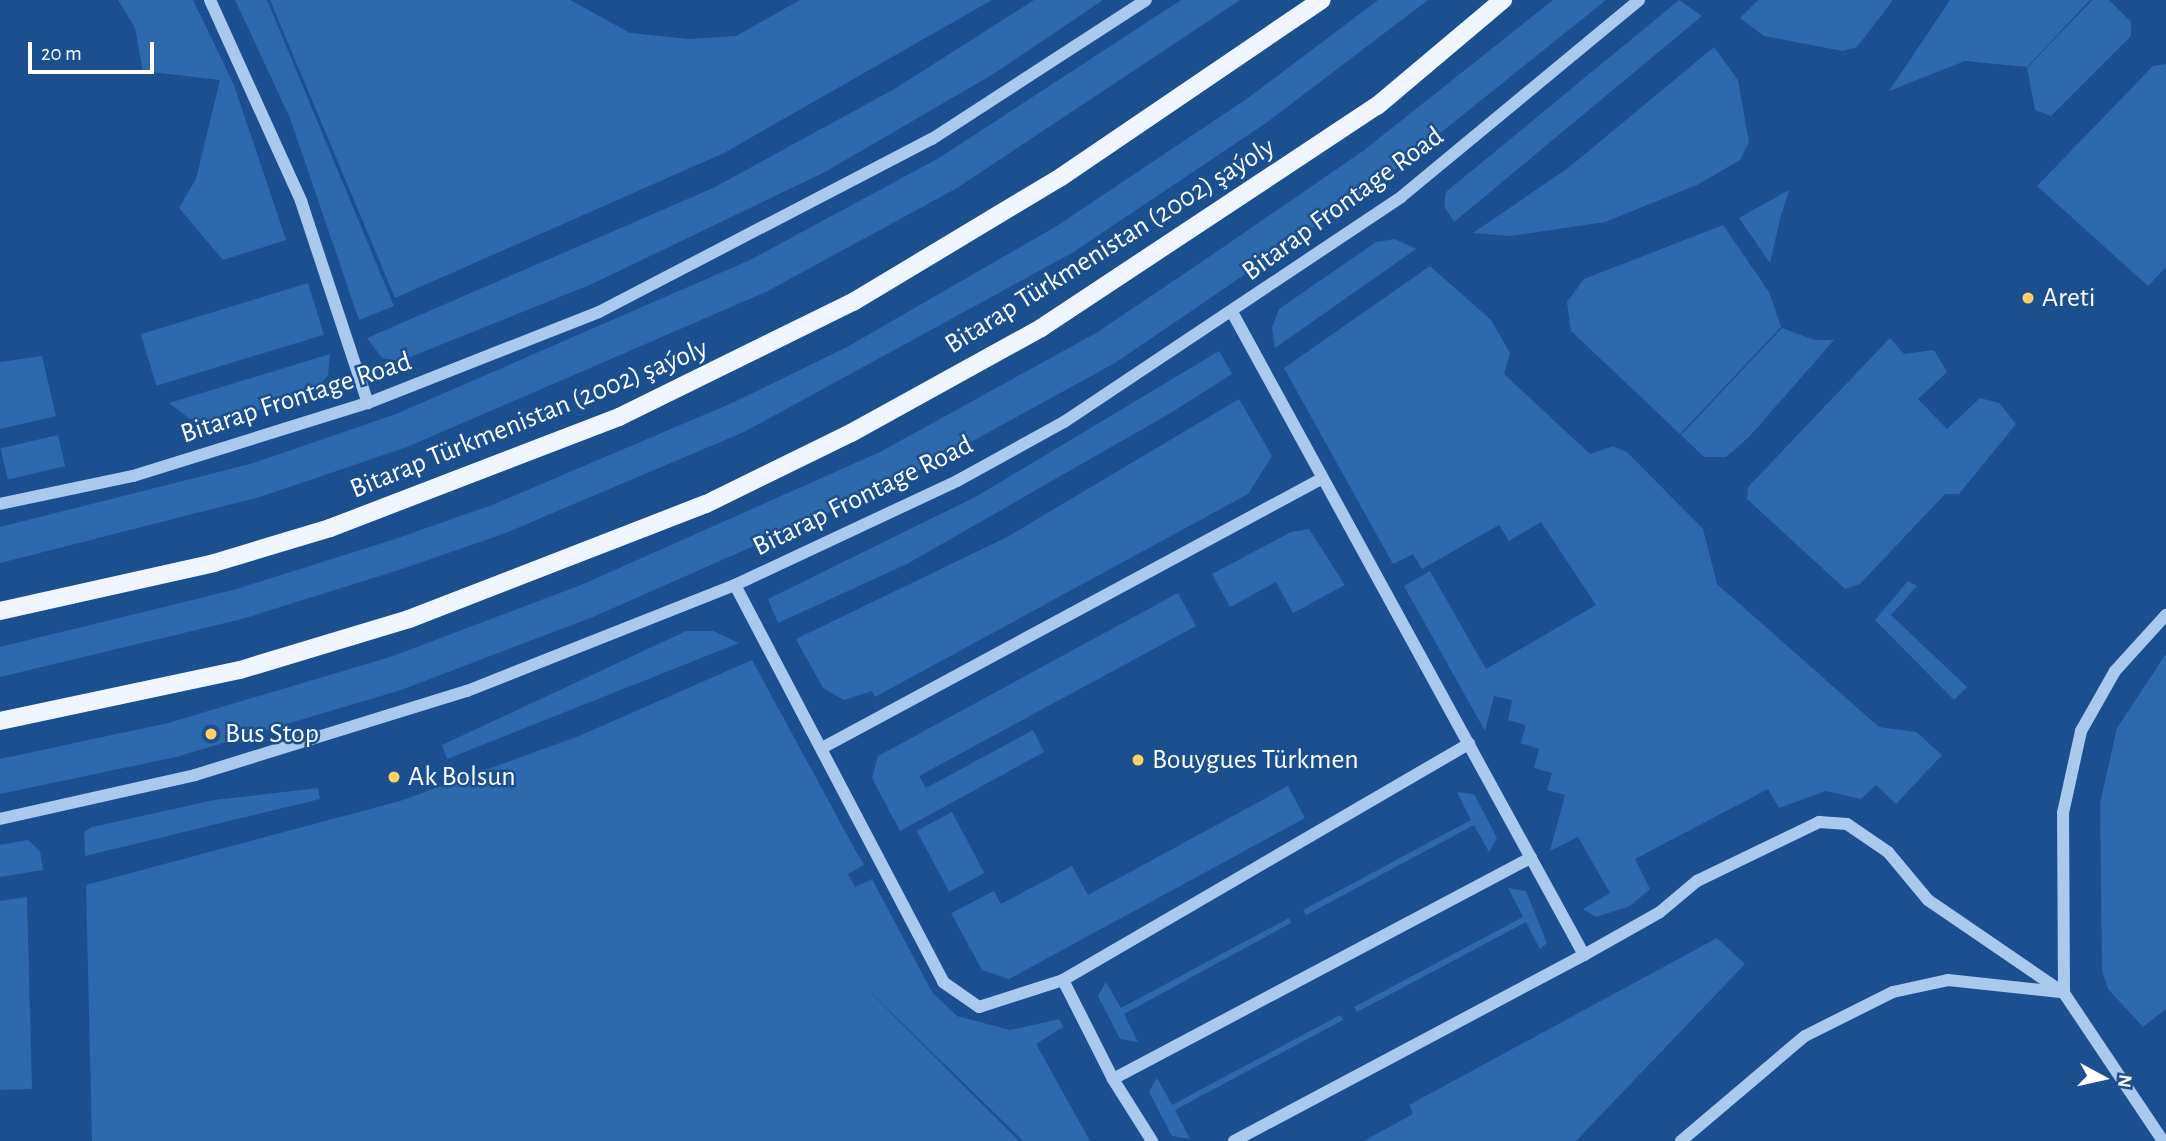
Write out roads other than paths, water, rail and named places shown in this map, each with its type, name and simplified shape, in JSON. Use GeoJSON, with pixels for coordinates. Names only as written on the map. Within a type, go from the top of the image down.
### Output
{"type":"FeatureCollection","features":[{"type":"Feature","properties":{"kind":"main road","name":"Bitarap Türkmenistan (2002) şaýoly"},"geometry":{"type":"LineString","coordinates":[[0,611],[214,563],[330,528],[643,407],[865,295],[1061,177],[1321,0]]}},
{"type":"Feature","properties":{"kind":"main road","name":"Bitarap Türkmenistan (2002) şaýoly"},"geometry":{"type":"LineString","coordinates":[[0,721],[228,673],[409,619],[706,504],[851,433],[1041,328],[1377,106],[1503,0]]}},
{"type":"Feature","properties":{"kind":"street"},"geometry":{"type":"LineString","coordinates":[[210,0],[301,201],[368,403]]}},
{"type":"Feature","properties":{"kind":"street","name":"Bitarap Frontage Road"},"geometry":{"type":"LineString","coordinates":[[0,504],[133,476],[368,403],[599,312],[836,192],[990,103],[1146,0]]}},
{"type":"Feature","properties":{"kind":"street","name":"Bitarap Frontage Road"},"geometry":{"type":"LineString","coordinates":[[0,818],[195,775],[467,691],[735,585],[969,474],[1065,422],[1233,313],[1401,197],[1639,0]]}},
{"type":"Feature","properties":{"kind":"street"},"geometry":{"type":"LineString","coordinates":[[1233,313],[1321,479],[1584,955]]}},
{"type":"Feature","properties":{"kind":"street"},"geometry":{"type":"LineString","coordinates":[[822,748],[1321,479]]}},
{"type":"Feature","properties":{"kind":"street"},"geometry":{"type":"LineString","coordinates":[[735,585],[943,982],[979,1007],[1063,980],[1469,744]]}},
{"type":"Feature","properties":{"kind":"street"},"geometry":{"type":"LineString","coordinates":[[2064,993],[2063,813],[2081,732],[2115,671],[2166,615]]}},
{"type":"Feature","properties":{"kind":"street"},"geometry":{"type":"LineString","coordinates":[[1234,1141],[1584,955],[1660,912],[1708,875],[1790,832],[1833,823],[1847,824],[1888,852],[1928,900],[2064,993],[2163,1141]]}},
{"type":"Feature","properties":{"kind":"street"},"geometry":{"type":"LineString","coordinates":[[1113,1079],[1531,858]]}},
{"type":"Feature","properties":{"kind":"street"},"geometry":{"type":"LineString","coordinates":[[1063,980],[1113,1079],[1152,1141]]}},
{"type":"Feature","properties":{"kind":"street"},"geometry":{"type":"LineString","coordinates":[[1681,1141],[1805,1035],[1893,992],[1948,980],[2064,993]]}},
{"type":"Feature","properties":{"kind":"place","name":"Areti"},"geometry":{"type":"Point","coordinates":[2028,298]}},
{"type":"Feature","properties":{"kind":"place","name":"Bus Stop"},"geometry":{"type":"Point","coordinates":[211,734]}},
{"type":"Feature","properties":{"kind":"place","name":"Bouygues Türkmen"},"geometry":{"type":"Point","coordinates":[1138,760]}},
{"type":"Feature","properties":{"kind":"place","name":"Ak Bolsun"},"geometry":{"type":"Point","coordinates":[394,777]}}]}
